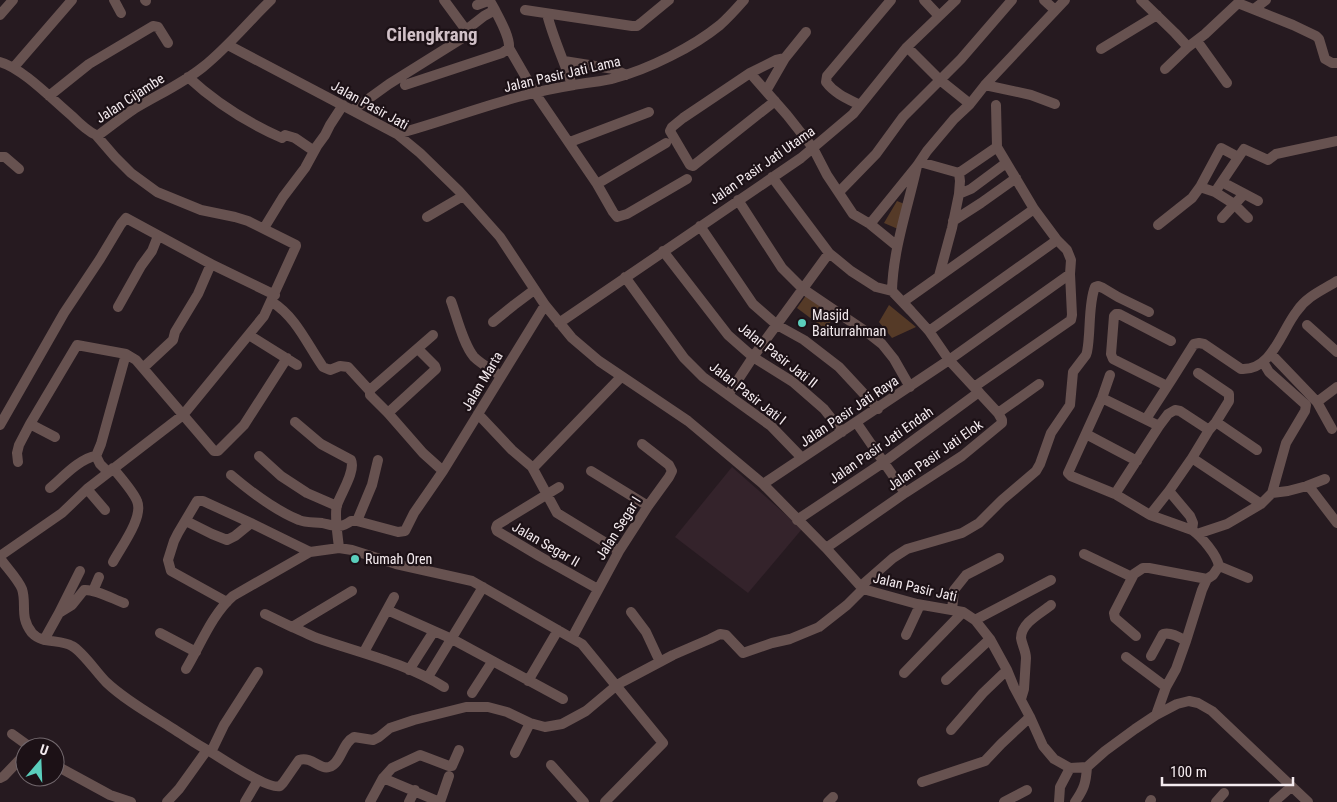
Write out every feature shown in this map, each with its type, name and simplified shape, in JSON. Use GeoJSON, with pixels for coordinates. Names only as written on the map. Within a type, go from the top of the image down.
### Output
{"type":"FeatureCollection","features":[{"type":"Feature","properties":{"kind":"street"},"geometry":{"type":"LineString","coordinates":[[0,15],[13,0]]}},
{"type":"Feature","properties":{"kind":"street"},"geometry":{"type":"LineString","coordinates":[[14,67],[72,0]]}},
{"type":"Feature","properties":{"kind":"street"},"geometry":{"type":"LineString","coordinates":[[114,0],[121,13]]}},
{"type":"Feature","properties":{"kind":"street","name":"Jalan Cijambe"},"geometry":{"type":"LineString","coordinates":[[0,62],[14,67],[85,128],[96,135],[204,66],[228,45],[238,32],[271,0]]}},
{"type":"Feature","properties":{"kind":"street"},"geometry":{"type":"LineString","coordinates":[[444,0],[466,30]]}},
{"type":"Feature","properties":{"kind":"street"},"geometry":{"type":"LineString","coordinates":[[526,10],[636,26],[649,18],[669,0]]}},
{"type":"Feature","properties":{"kind":"street","name":"Jalan Pasir Jati Lama"},"geometry":{"type":"LineString","coordinates":[[397,134],[535,93],[614,79],[626,75],[689,46],[721,24],[744,0]]}},
{"type":"Feature","properties":{"kind":"street"},"geometry":{"type":"LineString","coordinates":[[860,105],[830,87],[826,82],[827,76],[891,0]]}},
{"type":"Feature","properties":{"kind":"street"},"geometry":{"type":"LineString","coordinates":[[924,0],[939,16]]}},
{"type":"Feature","properties":{"kind":"street","name":"Jalan Pasir Jati Utama"},"geometry":{"type":"LineString","coordinates":[[558,323],[813,148],[853,114],[907,47],[956,0]]}},
{"type":"Feature","properties":{"kind":"street"},"geometry":{"type":"LineString","coordinates":[[839,192],[876,154],[903,117],[961,59],[1012,0]]}},
{"type":"Feature","properties":{"kind":"street"},"geometry":{"type":"LineString","coordinates":[[1044,0],[1056,10]]}},
{"type":"Feature","properties":{"kind":"street"},"geometry":{"type":"LineString","coordinates":[[870,224],[927,151],[985,85],[1065,0]]}},
{"type":"Feature","properties":{"kind":"street"},"geometry":{"type":"LineString","coordinates":[[1141,0],[1188,47]]}},
{"type":"Feature","properties":{"kind":"street"},"geometry":{"type":"LineString","coordinates":[[1254,9],[1266,0]]}},
{"type":"Feature","properties":{"kind":"street"},"geometry":{"type":"LineString","coordinates":[[474,3],[490,1],[490,13]]}},
{"type":"Feature","properties":{"kind":"street"},"geometry":{"type":"LineString","coordinates":[[1165,69],[1239,1],[1316,36],[1325,60],[1337,63]]}},
{"type":"Feature","properties":{"kind":"street"},"geometry":{"type":"LineString","coordinates":[[353,110],[389,84],[461,39],[466,30],[490,13]]}},
{"type":"Feature","properties":{"kind":"street"},"geometry":{"type":"LineString","coordinates":[[490,13],[500,18],[509,42],[509,48],[535,93],[570,142],[597,184],[612,212],[617,217],[627,214],[686,179]]}},
{"type":"Feature","properties":{"kind":"street"},"geometry":{"type":"LineString","coordinates":[[547,14],[557,47],[572,85]]}},
{"type":"Feature","properties":{"kind":"street"},"geometry":{"type":"LineString","coordinates":[[1100,49],[1157,15]]}},
{"type":"Feature","properties":{"kind":"street"},"geometry":{"type":"LineString","coordinates":[[49,96],[90,64],[152,26],[158,27],[168,43]]}},
{"type":"Feature","properties":{"kind":"street"},"geometry":{"type":"LineString","coordinates":[[766,91],[785,58],[806,32]]}},
{"type":"Feature","properties":{"kind":"street"},"geometry":{"type":"LineString","coordinates":[[1197,41],[1227,83]]}},
{"type":"Feature","properties":{"kind":"street","name":"Jalan Pasir Jati"},"geometry":{"type":"LineString","coordinates":[[228,45],[397,134],[420,153],[464,196],[500,237],[534,290],[558,323],[572,338],[621,377],[688,421],[763,484],[826,548],[862,588],[920,604],[963,612],[975,620],[990,639],[1007,670],[1043,746],[1054,759],[1070,768]]}},
{"type":"Feature","properties":{"kind":"street"},"geometry":{"type":"LineString","coordinates":[[907,47],[940,80],[970,104]]}},
{"type":"Feature","properties":{"kind":"street"},"geometry":{"type":"LineString","coordinates":[[405,85],[509,48]]}},
{"type":"Feature","properties":{"kind":"street"},"geometry":{"type":"LineString","coordinates":[[775,101],[694,165],[690,165],[670,131],[684,118],[750,72],[785,58]]}},
{"type":"Feature","properties":{"kind":"street"},"geometry":{"type":"LineString","coordinates":[[564,61],[614,69],[626,75]]}},
{"type":"Feature","properties":{"kind":"street"},"geometry":{"type":"LineString","coordinates":[[750,72],[813,148],[853,214],[870,224],[897,246]]}},
{"type":"Feature","properties":{"kind":"street"},"geometry":{"type":"LineString","coordinates":[[188,77],[212,97],[247,121],[282,138],[285,135],[295,138],[314,151]]}},
{"type":"Feature","properties":{"kind":"street"},"geometry":{"type":"LineString","coordinates":[[985,85],[1031,95],[1055,104]]}},
{"type":"Feature","properties":{"kind":"street"},"geometry":{"type":"LineString","coordinates":[[264,228],[274,210],[305,168],[343,105]]}},
{"type":"Feature","properties":{"kind":"street"},"geometry":{"type":"LineString","coordinates":[[996,105],[997,147],[1034,208],[1070,255],[1070,274]]}},
{"type":"Feature","properties":{"kind":"street"},"geometry":{"type":"LineString","coordinates":[[570,142],[649,112]]}},
{"type":"Feature","properties":{"kind":"street"},"geometry":{"type":"LineString","coordinates":[[96,135],[131,173],[157,192],[201,210],[248,221],[296,246],[264,316],[183,414],[110,470],[62,513],[0,557],[22,590],[23,611],[28,627],[33,634],[44,640],[72,646],[107,683],[143,709],[258,780],[274,786],[280,786],[283,783],[299,760],[305,758],[325,768],[336,764],[348,742],[354,737],[373,740],[380,737],[390,728],[414,720],[466,708],[488,707],[507,712],[530,723],[545,727],[562,724],[586,711],[617,685],[660,662],[720,634],[726,635],[743,654],[790,639],[819,627],[847,605],[893,558],[908,549],[962,533],[980,523],[1002,500],[1036,471],[1051,433],[1070,405],[1073,372],[1086,356],[1093,292],[1096,287],[1103,288],[1149,312]]}},
{"type":"Feature","properties":{"kind":"street"},"geometry":{"type":"LineString","coordinates":[[1215,192],[1244,149],[1268,160],[1276,154],[1337,141]]}},
{"type":"Feature","properties":{"kind":"street"},"geometry":{"type":"LineString","coordinates":[[597,184],[666,143]]}},
{"type":"Feature","properties":{"kind":"street"},"geometry":{"type":"LineString","coordinates":[[918,164],[959,173],[997,147]]}},
{"type":"Feature","properties":{"kind":"street"},"geometry":{"type":"LineString","coordinates":[[1158,225],[1192,198],[1200,188],[1221,148],[1238,157]]}},
{"type":"Feature","properties":{"kind":"street"},"geometry":{"type":"LineString","coordinates":[[0,156],[19,169]]}},
{"type":"Feature","properties":{"kind":"street"},"geometry":{"type":"LineString","coordinates":[[959,194],[971,189],[1006,163]]}},
{"type":"Feature","properties":{"kind":"street"},"geometry":{"type":"LineString","coordinates":[[892,292],[897,246],[918,164]]}},
{"type":"Feature","properties":{"kind":"street"},"geometry":{"type":"LineString","coordinates":[[939,276],[959,194],[959,173]]}},
{"type":"Feature","properties":{"kind":"street","name":"Jalan Pasir Jati Elok"},"geometry":{"type":"LineString","coordinates":[[772,177],[829,252],[876,287],[892,292],[903,302],[928,330],[949,360],[977,389],[1002,420],[1000,426],[962,456],[826,548]]}},
{"type":"Feature","properties":{"kind":"street"},"geometry":{"type":"LineString","coordinates":[[953,221],[981,204],[1016,178]]}},
{"type":"Feature","properties":{"kind":"street"},"geometry":{"type":"LineString","coordinates":[[1222,182],[1258,202]]}},
{"type":"Feature","properties":{"kind":"street"},"geometry":{"type":"LineString","coordinates":[[1200,188],[1215,192],[1234,204],[1248,218]]}},
{"type":"Feature","properties":{"kind":"street"},"geometry":{"type":"LineString","coordinates":[[1222,218],[1244,194]]}},
{"type":"Feature","properties":{"kind":"street"},"geometry":{"type":"LineString","coordinates":[[427,217],[464,196]]}},
{"type":"Feature","properties":{"kind":"street"},"geometry":{"type":"LineString","coordinates":[[738,200],[782,268],[803,289],[882,344],[894,359],[910,386]]}},
{"type":"Feature","properties":{"kind":"street"},"geometry":{"type":"LineString","coordinates":[[903,302],[1034,208]]}},
{"type":"Feature","properties":{"kind":"street"},"geometry":{"type":"LineString","coordinates":[[0,425],[4,408],[126,218],[273,298],[292,318],[323,367],[328,370],[340,366],[348,367],[370,391],[370,395],[423,454],[444,471]]}},
{"type":"Feature","properties":{"kind":"street"},"geometry":{"type":"LineString","coordinates":[[700,226],[753,304],[777,325],[804,340],[839,367],[878,409]]}},
{"type":"Feature","properties":{"kind":"street"},"geometry":{"type":"LineString","coordinates":[[118,307],[141,266],[152,251],[158,236]]}},
{"type":"Feature","properties":{"kind":"street"},"geometry":{"type":"LineString","coordinates":[[928,330],[1057,240]]}},
{"type":"Feature","properties":{"kind":"street","name":"Jalan Pasir Jati II"},"geometry":{"type":"LineString","coordinates":[[663,251],[728,335],[754,357],[792,382],[824,409],[842,432]]}},
{"type":"Feature","properties":{"kind":"street"},"geometry":{"type":"LineString","coordinates":[[728,395],[829,252]]}},
{"type":"Feature","properties":{"kind":"street"},"geometry":{"type":"LineString","coordinates":[[143,368],[174,340],[176,332],[198,294],[211,264]]}},
{"type":"Feature","properties":{"kind":"street","name":"Jalan Pasir Jati Raya"},"geometry":{"type":"LineString","coordinates":[[763,484],[878,409],[1070,274]]}},
{"type":"Feature","properties":{"kind":"street","name":"Jalan Pasir Jati Endah"},"geometry":{"type":"LineString","coordinates":[[798,520],[884,462],[977,389],[1071,320],[1070,274]]}},
{"type":"Feature","properties":{"kind":"street","name":"Jalan Pasir Jati I"},"geometry":{"type":"LineString","coordinates":[[625,277],[684,358],[703,378],[771,426],[802,458]]}},
{"type":"Feature","properties":{"kind":"street"},"geometry":{"type":"LineString","coordinates":[[1146,419],[1194,344],[1204,344],[1241,369],[1247,369],[1263,362],[1271,354],[1297,310],[1311,296],[1336,284]]}},
{"type":"Feature","properties":{"kind":"street"},"geometry":{"type":"LineString","coordinates":[[493,322],[534,290]]}},
{"type":"Feature","properties":{"kind":"street"},"geometry":{"type":"LineString","coordinates":[[451,301],[460,329],[475,358],[501,376]]}},
{"type":"Feature","properties":{"kind":"street","name":"Jalan Marta"},"geometry":{"type":"LineString","coordinates":[[357,521],[398,532],[405,531],[414,513],[444,471],[545,305]]}},
{"type":"Feature","properties":{"kind":"street"},"geometry":{"type":"LineString","coordinates":[[1167,386],[1113,359],[1111,354],[1114,316],[1118,314],[1171,341]]}},
{"type":"Feature","properties":{"kind":"street"},"geometry":{"type":"LineString","coordinates":[[1307,325],[1337,352]]}},
{"type":"Feature","properties":{"kind":"street"},"geometry":{"type":"LineString","coordinates":[[250,335],[298,365]]}},
{"type":"Feature","properties":{"kind":"street"},"geometry":{"type":"LineString","coordinates":[[370,391],[433,335]]}},
{"type":"Feature","properties":{"kind":"street"},"geometry":{"type":"LineString","coordinates":[[18,462],[17,453],[19,445],[78,345],[126,354],[136,360],[214,451],[218,451],[244,425],[287,358]]}},
{"type":"Feature","properties":{"kind":"street"},"geometry":{"type":"LineString","coordinates":[[388,413],[436,369],[418,349]]}},
{"type":"Feature","properties":{"kind":"street"},"geometry":{"type":"LineString","coordinates":[[113,562],[138,517],[138,503],[110,470],[100,464],[96,456],[126,354]]}},
{"type":"Feature","properties":{"kind":"street"},"geometry":{"type":"LineString","coordinates":[[1271,354],[1317,402],[1332,429]]}},
{"type":"Feature","properties":{"kind":"street"},"geometry":{"type":"LineString","coordinates":[[1194,532],[1226,524],[1261,504],[1272,493],[1286,443],[1305,411],[1306,405],[1269,372],[1263,362]]}},
{"type":"Feature","properties":{"kind":"street"},"geometry":{"type":"LineString","coordinates":[[1150,515],[1170,491],[1230,401],[1229,394],[1198,374]]}},
{"type":"Feature","properties":{"kind":"street"},"geometry":{"type":"LineString","coordinates":[[1110,376],[1068,473],[1071,476],[1115,494],[1150,515],[1194,532],[1218,560],[1219,566],[1213,575],[1207,579],[1202,590],[1176,669],[1166,688],[1156,715]]}},
{"type":"Feature","properties":{"kind":"street"},"geometry":{"type":"LineString","coordinates":[[532,467],[621,377]]}},
{"type":"Feature","properties":{"kind":"street"},"geometry":{"type":"LineString","coordinates":[[998,413],[1039,384]]}},
{"type":"Feature","properties":{"kind":"street"},"geometry":{"type":"LineString","coordinates":[[1317,402],[1337,387]]}},
{"type":"Feature","properties":{"kind":"street"},"geometry":{"type":"LineString","coordinates":[[1102,398],[1158,426]]}},
{"type":"Feature","properties":{"kind":"street"},"geometry":{"type":"LineString","coordinates":[[1115,494],[1158,426],[1168,414],[1175,410],[1180,411],[1209,430]]}},
{"type":"Feature","properties":{"kind":"street"},"geometry":{"type":"LineString","coordinates":[[478,414],[512,450],[532,467],[557,513],[619,551]]}},
{"type":"Feature","properties":{"kind":"street"},"geometry":{"type":"LineString","coordinates":[[295,422],[321,444],[351,460],[352,464],[347,482],[337,506],[339,548]]}},
{"type":"Feature","properties":{"kind":"street"},"geometry":{"type":"LineString","coordinates":[[856,422],[905,493]]}},
{"type":"Feature","properties":{"kind":"street"},"geometry":{"type":"LineString","coordinates":[[1216,422],[1257,450]]}},
{"type":"Feature","properties":{"kind":"street"},"geometry":{"type":"LineString","coordinates":[[30,424],[55,437]]}},
{"type":"Feature","properties":{"kind":"street"},"geometry":{"type":"LineString","coordinates":[[1086,434],[1137,461]]}},
{"type":"Feature","properties":{"kind":"street","name":"Jalan Segar I"},"geometry":{"type":"LineString","coordinates":[[572,638],[619,551],[672,471],[669,465],[642,444]]}},
{"type":"Feature","properties":{"kind":"street"},"geometry":{"type":"LineString","coordinates":[[50,488],[74,468],[90,457],[96,456]]}},
{"type":"Feature","properties":{"kind":"street"},"geometry":{"type":"LineString","coordinates":[[259,456],[281,476],[308,493],[337,506]]}},
{"type":"Feature","properties":{"kind":"street"},"geometry":{"type":"LineString","coordinates":[[1192,458],[1261,504]]}},
{"type":"Feature","properties":{"kind":"street"},"geometry":{"type":"LineString","coordinates":[[231,475],[247,489],[275,508],[301,521],[337,527],[351,520],[357,521],[373,481],[378,460]]}},
{"type":"Feature","properties":{"kind":"street"},"geometry":{"type":"LineString","coordinates":[[591,471],[648,506]]}},
{"type":"Feature","properties":{"kind":"street"},"geometry":{"type":"LineString","coordinates":[[1272,493],[1307,486],[1325,479]]}},
{"type":"Feature","properties":{"kind":"street"},"geometry":{"type":"LineString","coordinates":[[1307,486],[1337,523]]}},
{"type":"Feature","properties":{"kind":"street","name":"Jalan Segar II"},"geometry":{"type":"LineString","coordinates":[[559,487],[497,525],[497,531],[598,589]]}},
{"type":"Feature","properties":{"kind":"street"},"geometry":{"type":"LineString","coordinates":[[87,489],[105,510]]}},
{"type":"Feature","properties":{"kind":"street"},"geometry":{"type":"LineString","coordinates":[[1170,491],[1190,516],[1194,532]]}},
{"type":"Feature","properties":{"kind":"street"},"geometry":{"type":"LineString","coordinates":[[227,602],[171,571],[168,560],[178,533],[194,504],[197,502],[203,501],[310,552]]}},
{"type":"Feature","properties":{"kind":"street"},"geometry":{"type":"LineString","coordinates":[[186,521],[227,540],[251,523]]}},
{"type":"Feature","properties":{"kind":"street"},"geometry":{"type":"LineString","coordinates":[[186,669],[213,622],[233,596],[310,552],[339,548],[352,550],[396,564],[472,581],[582,644],[663,743],[604,802]]}},
{"type":"Feature","properties":{"kind":"street"},"geometry":{"type":"LineString","coordinates":[[1084,554],[1132,578]]}},
{"type":"Feature","properties":{"kind":"street"},"geometry":{"type":"LineString","coordinates":[[952,610],[954,590],[966,575],[1000,558]]}},
{"type":"Feature","properties":{"kind":"street"},"geometry":{"type":"LineString","coordinates":[[1219,566],[1248,578]]}},
{"type":"Feature","properties":{"kind":"street"},"geometry":{"type":"LineString","coordinates":[[1136,636],[1115,618],[1114,613],[1132,578],[1143,568],[1207,579]]}},
{"type":"Feature","properties":{"kind":"street"},"geometry":{"type":"LineString","coordinates":[[44,640],[80,571]]}},
{"type":"Feature","properties":{"kind":"street"},"geometry":{"type":"LineString","coordinates":[[94,591],[99,577]]}},
{"type":"Feature","properties":{"kind":"street"},"geometry":{"type":"LineString","coordinates":[[975,620],[1051,580]]}},
{"type":"Feature","properties":{"kind":"street"},"geometry":{"type":"LineString","coordinates":[[428,677],[483,587]]}},
{"type":"Feature","properties":{"kind":"street"},"geometry":{"type":"LineString","coordinates":[[59,614],[72,604],[84,590],[88,589],[124,603]]}},
{"type":"Feature","properties":{"kind":"street"},"geometry":{"type":"LineString","coordinates":[[292,627],[352,591]]}},
{"type":"Feature","properties":{"kind":"street"},"geometry":{"type":"LineString","coordinates":[[364,652],[394,597]]}},
{"type":"Feature","properties":{"kind":"street"},"geometry":{"type":"LineString","coordinates":[[906,634],[920,604]]}},
{"type":"Feature","properties":{"kind":"street"},"geometry":{"type":"LineString","coordinates":[[1021,699],[1024,689],[1026,658],[1022,642],[1022,632],[1029,623],[1051,605]]}},
{"type":"Feature","properties":{"kind":"street"},"geometry":{"type":"LineString","coordinates":[[388,610],[452,639],[563,699]]}},
{"type":"Feature","properties":{"kind":"street"},"geometry":{"type":"LineString","coordinates":[[631,612],[646,632],[660,662]]}},
{"type":"Feature","properties":{"kind":"street"},"geometry":{"type":"LineString","coordinates":[[904,673],[963,612]]}},
{"type":"Feature","properties":{"kind":"street"},"geometry":{"type":"LineString","coordinates":[[265,614],[316,637],[364,652],[428,677],[444,687]]}},
{"type":"Feature","properties":{"kind":"street"},"geometry":{"type":"LineString","coordinates":[[528,681],[558,630]]}},
{"type":"Feature","properties":{"kind":"street"},"geometry":{"type":"LineString","coordinates":[[409,670],[434,631]]}},
{"type":"Feature","properties":{"kind":"street"},"geometry":{"type":"LineString","coordinates":[[160,633],[196,652]]}},
{"type":"Feature","properties":{"kind":"street"},"geometry":{"type":"LineString","coordinates":[[1151,656],[1166,633],[1186,641]]}},
{"type":"Feature","properties":{"kind":"street"},"geometry":{"type":"LineString","coordinates":[[946,680],[990,639]]}},
{"type":"Feature","properties":{"kind":"street"},"geometry":{"type":"LineString","coordinates":[[1126,657],[1166,688]]}},
{"type":"Feature","properties":{"kind":"street"},"geometry":{"type":"LineString","coordinates":[[472,693],[492,662]]}},
{"type":"Feature","properties":{"kind":"street"},"geometry":{"type":"LineString","coordinates":[[952,730],[983,693],[1007,670]]}},
{"type":"Feature","properties":{"kind":"street"},"geometry":{"type":"LineString","coordinates":[[167,802],[209,751],[258,672]]}},
{"type":"Feature","properties":{"kind":"street"},"geometry":{"type":"LineString","coordinates":[[1059,802],[1060,787],[1070,768],[1086,767],[1105,751],[1156,715],[1177,704],[1189,701],[1198,703],[1212,712],[1308,802]]}},
{"type":"Feature","properties":{"kind":"street"},"geometry":{"type":"LineString","coordinates":[[922,782],[985,761],[1030,717]]}},
{"type":"Feature","properties":{"kind":"street"},"geometry":{"type":"LineString","coordinates":[[515,753],[530,723]]}},
{"type":"Feature","properties":{"kind":"street"},"geometry":{"type":"LineString","coordinates":[[12,734],[16,737]]}},
{"type":"Feature","properties":{"kind":"street"},"geometry":{"type":"LineString","coordinates":[[370,802],[383,778],[392,768],[418,756],[424,756],[452,766],[459,750]]}},
{"type":"Feature","properties":{"kind":"street"},"geometry":{"type":"LineString","coordinates":[[0,778],[15,764]]}},
{"type":"Feature","properties":{"kind":"street"},"geometry":{"type":"LineString","coordinates":[[551,765],[584,802]]}},
{"type":"Feature","properties":{"kind":"street"},"geometry":{"type":"LineString","coordinates":[[1075,802],[1085,786],[1086,767]]}},
{"type":"Feature","properties":{"kind":"street"},"geometry":{"type":"LineString","coordinates":[[65,770],[110,795],[131,802]]}},
{"type":"Feature","properties":{"kind":"street"},"geometry":{"type":"LineString","coordinates":[[383,778],[440,802],[449,776]]}},
{"type":"Feature","properties":{"kind":"street"},"geometry":{"type":"LineString","coordinates":[[245,802],[258,780]]}},
{"type":"Feature","properties":{"kind":"street"},"geometry":{"type":"LineString","coordinates":[[1274,802],[1291,787]]}},
{"type":"Feature","properties":{"kind":"street"},"geometry":{"type":"LineString","coordinates":[[409,802],[415,790]]}},
{"type":"Feature","properties":{"kind":"street"},"geometry":{"type":"LineString","coordinates":[[1004,802],[1027,790]]}},
{"type":"Feature","properties":{"kind":"street"},"geometry":{"type":"LineString","coordinates":[[1216,802],[1224,793]]}},
{"type":"Feature","properties":{"kind":"shaded area"},"geometry":{"type":"Polygon","coordinates":[[[897,201],[907,205],[898,229],[884,223],[897,201]]]}},
{"type":"Feature","properties":{"kind":"shaded area"},"geometry":{"type":"Polygon","coordinates":[[[807,294],[835,316],[825,329],[797,308],[807,294]]]}},
{"type":"Feature","properties":{"kind":"shaded area"},"geometry":{"type":"Polygon","coordinates":[[[889,305],[916,327],[892,338],[879,322],[889,305]]]}},
{"type":"Feature","properties":{"kind":"shaded area"},"geometry":{"type":"Polygon","coordinates":[[[732,467],[802,529],[748,593],[675,537],[732,467]]]}},
{"type":"Feature","properties":{"kind":"place","name":"Masjid Baiturrahman"},"geometry":{"type":"Point","coordinates":[802,323]}},
{"type":"Feature","properties":{"kind":"place","name":"Rumah Oren"},"geometry":{"type":"Point","coordinates":[355,559]}},
{"type":"Feature","properties":{"kind":"district","name":"Cilengkrang"},"geometry":{"type":"Point","coordinates":[432,34]}}]}
